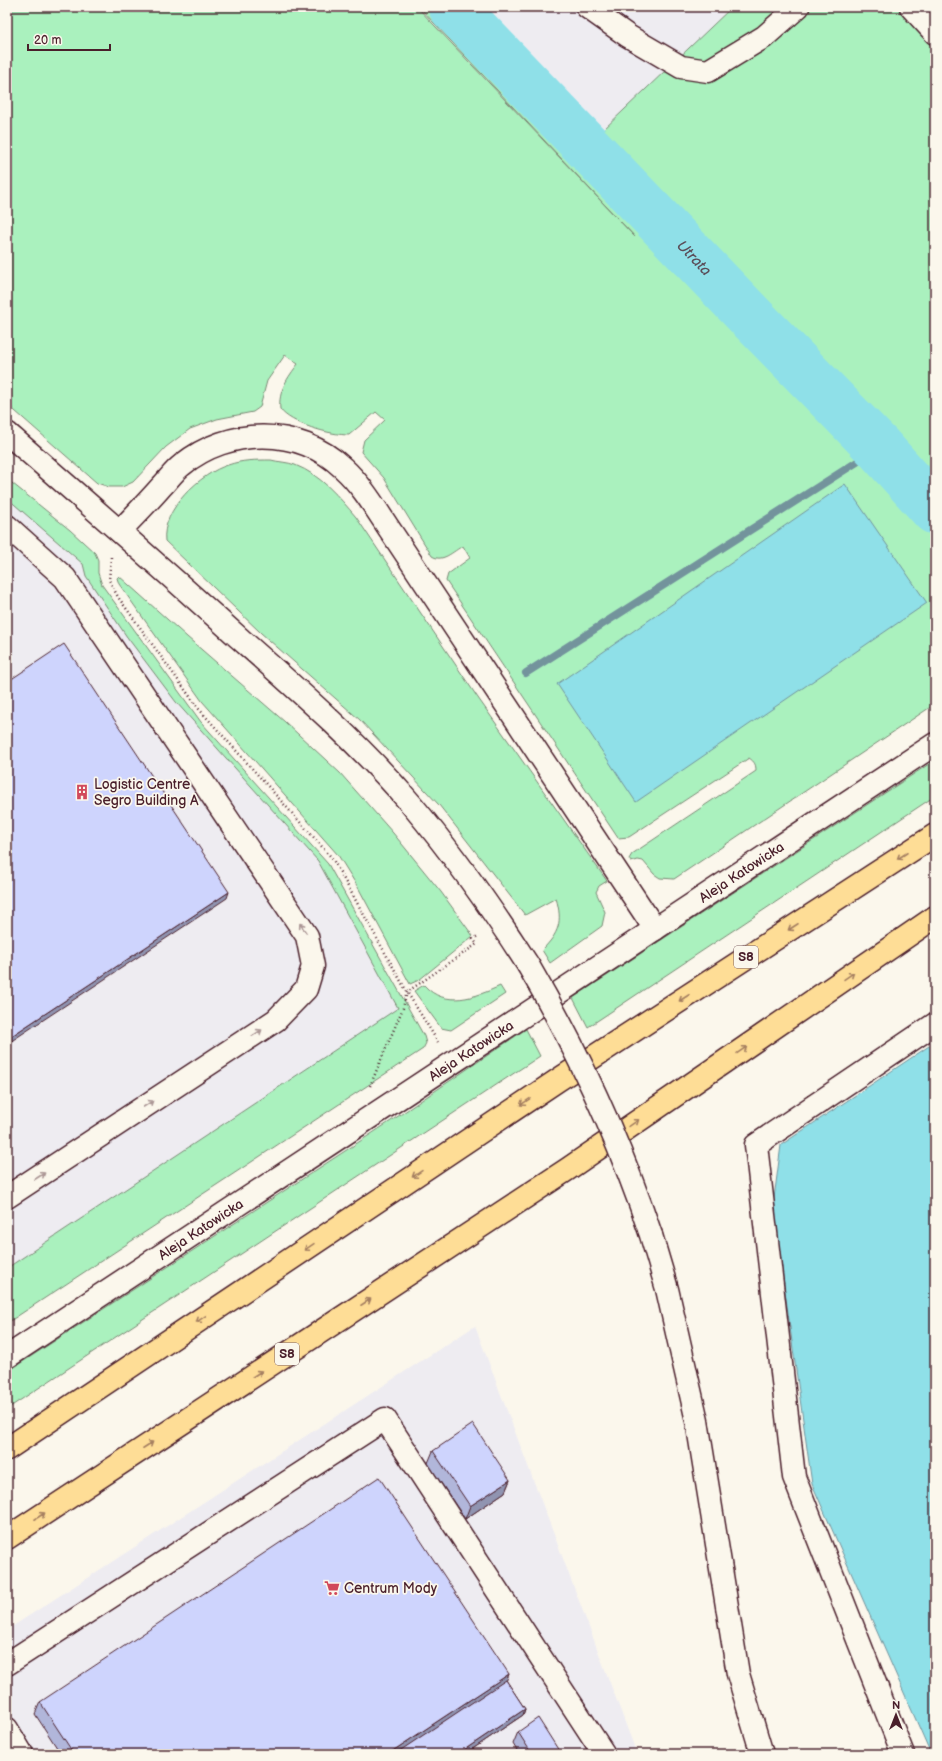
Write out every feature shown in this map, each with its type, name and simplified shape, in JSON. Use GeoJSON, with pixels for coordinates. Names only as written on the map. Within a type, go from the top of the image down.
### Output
{"type":"FeatureCollection","features":[{"type":"Feature","properties":{"kind":"highway","name":"S8"},"geometry":{"type":"LineString","coordinates":[[7,1449],[558,1080],[935,835]]}},
{"type":"Feature","properties":{"kind":"highway","name":"S8"},"geometry":{"type":"LineString","coordinates":[[7,1538],[568,1169],[935,917]]}},
{"type":"Feature","properties":{"kind":"street"},"geometry":{"type":"LineString","coordinates":[[587,7],[628,36],[681,67],[708,71],[764,37],[798,7]]}},
{"type":"Feature","properties":{"kind":"street"},"geometry":{"type":"LineString","coordinates":[[911,7],[935,33]]}},
{"type":"Feature","properties":{"kind":"street"},"geometry":{"type":"LineString","coordinates":[[7,433],[120,531],[312,703],[379,770],[410,803],[469,878],[528,965],[555,1011],[595,1091],[616,1138],[651,1235],[680,1341],[697,1421],[738,1674],[762,1754]]}},
{"type":"Feature","properties":{"kind":"street"},"geometry":{"type":"LineString","coordinates":[[120,531],[182,465],[202,451],[224,442],[250,436],[272,436],[294,440],[320,451],[343,467],[363,490],[655,929]]}},
{"type":"Feature","properties":{"kind":"street"},"geometry":{"type":"LineString","coordinates":[[7,526],[65,578],[308,936],[313,966],[306,989],[276,1020],[7,1197]]}},
{"type":"Feature","properties":{"kind":"street","name":"Aleja Katowicka"},"geometry":{"type":"LineString","coordinates":[[7,1357],[935,744]]}},
{"type":"Feature","properties":{"kind":"street"},"geometry":{"type":"LineString","coordinates":[[903,1754],[794,1477],[756,1145],[935,1024]]}},
{"type":"Feature","properties":{"kind":"street"},"geometry":{"type":"LineString","coordinates":[[7,1664],[385,1419],[604,1754]]}},
{"type":"Feature","properties":{"kind":"street"},"geometry":{"type":"LineString","coordinates":[[7,1729],[22,1754]]}},
{"type":"Feature","properties":{"kind":"path"},"geometry":{"type":"LineString","coordinates":[[117,560],[111,555],[109,573],[111,586],[118,597],[199,710],[332,858],[407,992],[441,1047]]}},
{"type":"Feature","properties":{"kind":"path"},"geometry":{"type":"LineString","coordinates":[[368,1090],[403,1008],[407,992],[477,944],[473,938],[480,934],[483,940]]}},
{"type":"Feature","properties":{"kind":"shaded area"},"geometry":{"type":"Polygon","coordinates":[[[485,7],[732,7],[603,130],[485,7]]]}},
{"type":"Feature","properties":{"kind":"shaded area"},"geometry":{"type":"Polygon","coordinates":[[[7,498],[83,564],[86,576],[176,702],[318,861],[398,1008],[7,1268],[7,498]]]}},
{"type":"Feature","properties":{"kind":"shaded area"},"geometry":{"type":"Polygon","coordinates":[[[475,1326],[637,1754],[7,1754],[7,1630],[475,1326]]]}},
{"type":"Feature","properties":{"kind":"green space"},"geometry":{"type":"Polygon","coordinates":[[[7,7],[417,7],[635,237],[419,7],[485,7],[603,130],[732,7],[935,7],[935,704],[674,879],[660,878],[654,874],[643,861],[638,860],[631,862],[629,859],[632,854],[756,771],[755,764],[749,758],[629,837],[618,838],[446,581],[448,574],[470,558],[463,546],[448,556],[436,558],[432,556],[384,478],[361,452],[364,440],[385,420],[376,412],[349,435],[322,431],[301,424],[292,419],[280,409],[280,402],[284,385],[298,364],[285,355],[267,381],[260,407],[253,412],[217,419],[190,429],[166,447],[133,482],[122,487],[109,487],[97,483],[7,404],[7,7]]]}},
{"type":"Feature","properties":{"kind":"green space"},"geometry":{"type":"Polygon","coordinates":[[[271,460],[292,464],[313,475],[329,487],[356,517],[478,698],[607,881],[599,886],[596,892],[605,912],[602,926],[550,963],[542,950],[548,944],[558,927],[559,914],[556,898],[525,915],[439,805],[360,720],[261,633],[165,541],[165,529],[169,517],[176,505],[195,484],[217,469],[233,463],[271,460]]]}},
{"type":"Feature","properties":{"kind":"green space"},"geometry":{"type":"Polygon","coordinates":[[[7,479],[70,530],[95,553],[98,560],[98,573],[102,585],[201,722],[328,864],[424,1036],[426,1043],[423,1049],[7,1323],[7,1268],[398,1008],[318,861],[176,702],[127,637],[86,576],[83,564],[7,498],[7,479]]]}},
{"type":"Feature","properties":{"kind":"green space"},"geometry":{"type":"Polygon","coordinates":[[[119,576],[285,722],[340,773],[393,833],[441,892],[473,936],[419,980],[410,984],[359,889],[338,855],[202,701],[119,584],[117,578],[119,576]]]}},
{"type":"Feature","properties":{"kind":"green space"},"geometry":{"type":"Polygon","coordinates":[[[935,760],[935,796],[588,1027],[573,998],[935,760]]]}},
{"type":"Feature","properties":{"kind":"green space"},"geometry":{"type":"Polygon","coordinates":[[[424,985],[441,997],[451,999],[471,997],[500,986],[505,994],[451,1030],[441,1028],[414,991],[424,985]]]}},
{"type":"Feature","properties":{"kind":"green space"},"geometry":{"type":"Polygon","coordinates":[[[526,1029],[540,1056],[7,1409],[7,1372],[394,1119],[526,1029]]]}},
{"type":"Feature","properties":{"kind":"water"},"geometry":{"type":"Polygon","coordinates":[[[845,484],[927,603],[636,802],[557,684],[845,484]]]}},
{"type":"Feature","properties":{"kind":"water"},"geometry":{"type":"Polygon","coordinates":[[[935,1042],[935,1754],[931,1754],[812,1484],[773,1206],[781,1145],[935,1042]]]}},
{"type":"Feature","properties":{"kind":"building","name":"Logistic Centre Segro Building A"},"geometry":{"type":"Polygon","coordinates":[[[64,644],[229,892],[7,1039],[7,682],[64,644]]]}},
{"type":"Feature","properties":{"kind":"building"},"geometry":{"type":"Polygon","coordinates":[[[473,1424],[510,1480],[470,1506],[433,1451],[473,1424]]]}},
{"type":"Feature","properties":{"kind":"building","name":"Centrum Mody"},"geometry":{"type":"Polygon","coordinates":[[[379,1477],[509,1674],[388,1754],[74,1754],[40,1702],[379,1477]]]}},
{"type":"Feature","properties":{"kind":"building"},"geometry":{"type":"Polygon","coordinates":[[[506,1680],[525,1709],[458,1754],[395,1754],[506,1680]]]}},
{"type":"Feature","properties":{"kind":"building"},"geometry":{"type":"Polygon","coordinates":[[[538,1718],[561,1754],[532,1754],[518,1732],[538,1718]]]}},
{"type":"Feature","properties":{"kind":"waterway","name":"Utrata"},"geometry":{"type":"LineString","coordinates":[[453,7],[879,448],[935,510]]}},
{"type":"Feature","properties":{"kind":"waterway"},"geometry":{"type":"LineString","coordinates":[[526,673],[879,448]]}},
{"type":"Feature","properties":{"kind":"waterway"},"geometry":{"type":"LineString","coordinates":[[924,498],[935,491]]}},
{"type":"Feature","properties":{"kind":"place","name":"Logistic Centre Segro Building A"},"geometry":{"type":"Point","coordinates":[82,792]}},
{"type":"Feature","properties":{"kind":"place","name":"Centrum Mody"},"geometry":{"type":"Point","coordinates":[332,1588]}}]}
